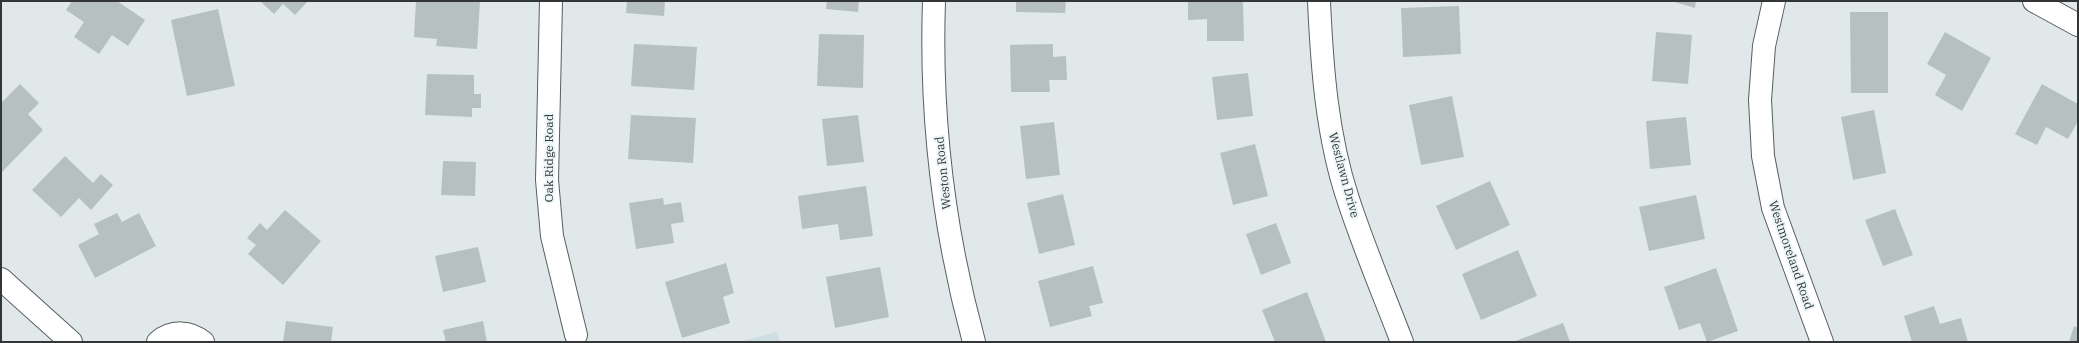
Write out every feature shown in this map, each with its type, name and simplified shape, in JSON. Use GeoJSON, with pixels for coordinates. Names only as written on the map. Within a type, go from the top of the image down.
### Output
{"type":"FeatureCollection","features":[{"type":"Feature","properties":{"kind":"street","name":"Oak Ridge Road"},"geometry":{"type":"LineString","coordinates":[[551,1],[547,180],[552,236],[576,335]]}},
{"type":"Feature","properties":{"kind":"street","name":"Weston Road"},"geometry":{"type":"LineString","coordinates":[[934,1],[934,90],[946,207],[966,312],[974,342]]}},
{"type":"Feature","properties":{"kind":"street","name":"Westlawn Drive"},"geometry":{"type":"LineString","coordinates":[[1319,1],[1322,63],[1331,133],[1348,199],[1402,342]]}},
{"type":"Feature","properties":{"kind":"street","name":"Westmoreland Road"},"geometry":{"type":"LineString","coordinates":[[1774,1],[1764,46],[1760,100],[1763,156],[1773,208],[1822,342]]}},
{"type":"Feature","properties":{"kind":"street"},"geometry":{"type":"LineString","coordinates":[[2034,1],[2078,25]]}},
{"type":"Feature","properties":{"kind":"street"},"geometry":{"type":"LineString","coordinates":[[1,279],[72,342]]}},
{"type":"Feature","properties":{"kind":"street"},"geometry":{"type":"LineString","coordinates":[[158,342],[164,336],[180,332],[196,336],[203,342]]}},
{"type":"Feature","properties":{"kind":"shaded area"},"geometry":{"type":"Polygon","coordinates":[[[777,332],[780,342],[738,342],[777,332]]]}},
{"type":"Feature","properties":{"kind":"building"},"geometry":{"type":"Polygon","coordinates":[[[72,1],[117,1],[145,20],[128,46],[112,35],[99,54],[74,37],[84,22],[66,10],[72,1]]]}},
{"type":"Feature","properties":{"kind":"building"},"geometry":{"type":"Polygon","coordinates":[[[260,1],[308,1],[295,15],[283,4],[274,14],[260,1]]]}},
{"type":"Feature","properties":{"kind":"building"},"geometry":{"type":"Polygon","coordinates":[[[416,1],[480,1],[477,49],[436,46],[437,39],[414,37],[416,1]]]}},
{"type":"Feature","properties":{"kind":"building"},"geometry":{"type":"Polygon","coordinates":[[[627,1],[665,1],[664,16],[626,13],[627,1]]]}},
{"type":"Feature","properties":{"kind":"building"},"geometry":{"type":"Polygon","coordinates":[[[827,1],[859,1],[858,12],[826,9],[827,1]]]}},
{"type":"Feature","properties":{"kind":"building"},"geometry":{"type":"Polygon","coordinates":[[[1016,1],[1066,1],[1065,13],[1016,12],[1016,1]]]}},
{"type":"Feature","properties":{"kind":"building"},"geometry":{"type":"Polygon","coordinates":[[[1188,1],[1243,1],[1244,41],[1207,41],[1207,19],[1188,20],[1188,1]]]}},
{"type":"Feature","properties":{"kind":"building"},"geometry":{"type":"Polygon","coordinates":[[[1671,1],[1696,1],[1695,8],[1671,1]]]}},
{"type":"Feature","properties":{"kind":"building"},"geometry":{"type":"Polygon","coordinates":[[[1459,6],[1461,54],[1403,57],[1401,8],[1459,6]]]}},
{"type":"Feature","properties":{"kind":"building"},"geometry":{"type":"Polygon","coordinates":[[[218,9],[235,86],[187,96],[171,20],[218,9]]]}},
{"type":"Feature","properties":{"kind":"building"},"geometry":{"type":"Polygon","coordinates":[[[1850,12],[1888,12],[1888,93],[1851,93],[1850,12]]]}},
{"type":"Feature","properties":{"kind":"building"},"geometry":{"type":"Polygon","coordinates":[[[1656,32],[1692,35],[1688,84],[1652,81],[1656,32]]]}},
{"type":"Feature","properties":{"kind":"building"},"geometry":{"type":"Polygon","coordinates":[[[1945,32],[1991,58],[1962,111],[1935,95],[1946,75],[1927,64],[1945,32]]]}},
{"type":"Feature","properties":{"kind":"building"},"geometry":{"type":"Polygon","coordinates":[[[819,34],[864,35],[863,88],[817,86],[819,34]]]}},
{"type":"Feature","properties":{"kind":"building"},"geometry":{"type":"Polygon","coordinates":[[[634,44],[697,47],[694,90],[631,86],[634,44]]]}},
{"type":"Feature","properties":{"kind":"building"},"geometry":{"type":"Polygon","coordinates":[[[1053,44],[1053,57],[1066,56],[1067,80],[1049,80],[1050,92],[1011,92],[1010,45],[1053,44]]]}},
{"type":"Feature","properties":{"kind":"building"},"geometry":{"type":"Polygon","coordinates":[[[1248,73],[1253,116],[1217,120],[1212,77],[1248,73]]]}},
{"type":"Feature","properties":{"kind":"building"},"geometry":{"type":"Polygon","coordinates":[[[427,74],[474,75],[474,94],[481,94],[481,108],[472,108],[472,117],[425,115],[427,74]]]}},
{"type":"Feature","properties":{"kind":"building"},"geometry":{"type":"Polygon","coordinates":[[[20,84],[39,103],[28,114],[43,130],[2,172],[1,103],[20,84]]]}},
{"type":"Feature","properties":{"kind":"building"},"geometry":{"type":"Polygon","coordinates":[[[2042,84],[2078,104],[2078,121],[2068,139],[2046,127],[2037,145],[2015,134],[2042,84]]]}},
{"type":"Feature","properties":{"kind":"building"},"geometry":{"type":"Polygon","coordinates":[[[1452,96],[1464,157],[1421,165],[1409,105],[1452,96]]]}},
{"type":"Feature","properties":{"kind":"building"},"geometry":{"type":"Polygon","coordinates":[[[1874,110],[1886,173],[1853,180],[1841,117],[1874,110]]]}},
{"type":"Feature","properties":{"kind":"building"},"geometry":{"type":"Polygon","coordinates":[[[631,115],[696,118],[693,163],[628,159],[631,115]]]}},
{"type":"Feature","properties":{"kind":"building"},"geometry":{"type":"Polygon","coordinates":[[[858,115],[864,162],[827,166],[822,119],[858,115]]]}},
{"type":"Feature","properties":{"kind":"building"},"geometry":{"type":"Polygon","coordinates":[[[1686,117],[1691,165],[1650,169],[1646,121],[1686,117]]]}},
{"type":"Feature","properties":{"kind":"building"},"geometry":{"type":"Polygon","coordinates":[[[1054,122],[1060,175],[1026,179],[1020,126],[1054,122]]]}},
{"type":"Feature","properties":{"kind":"building"},"geometry":{"type":"Polygon","coordinates":[[[1255,144],[1268,196],[1233,205],[1220,153],[1255,144]]]}},
{"type":"Feature","properties":{"kind":"building"},"geometry":{"type":"Polygon","coordinates":[[[65,156],[93,183],[101,174],[113,185],[91,210],[79,198],[61,217],[32,190],[65,156]]]}},
{"type":"Feature","properties":{"kind":"building"},"geometry":{"type":"Polygon","coordinates":[[[443,161],[476,162],[475,196],[441,195],[443,161]]]}},
{"type":"Feature","properties":{"kind":"building"},"geometry":{"type":"Polygon","coordinates":[[[1490,181],[1510,225],[1456,250],[1436,206],[1490,181]]]}},
{"type":"Feature","properties":{"kind":"building"},"geometry":{"type":"Polygon","coordinates":[[[866,186],[873,236],[840,240],[838,224],[802,229],[798,196],[866,186]]]}},
{"type":"Feature","properties":{"kind":"building"},"geometry":{"type":"Polygon","coordinates":[[[1063,194],[1075,245],[1039,254],[1027,203],[1063,194]]]}},
{"type":"Feature","properties":{"kind":"building"},"geometry":{"type":"Polygon","coordinates":[[[1696,195],[1705,239],[1649,251],[1639,207],[1696,195]]]}},
{"type":"Feature","properties":{"kind":"building"},"geometry":{"type":"Polygon","coordinates":[[[663,198],[664,205],[681,202],[684,222],[671,224],[674,243],[636,249],[629,203],[663,198]]]}},
{"type":"Feature","properties":{"kind":"building"},"geometry":{"type":"Polygon","coordinates":[[[1895,209],[1913,255],[1883,266],[1865,220],[1895,209]]]}},
{"type":"Feature","properties":{"kind":"building"},"geometry":{"type":"Polygon","coordinates":[[[285,210],[321,241],[283,285],[248,254],[256,245],[247,238],[260,223],[267,230],[285,210]]]}},
{"type":"Feature","properties":{"kind":"building"},"geometry":{"type":"Polygon","coordinates":[[[117,213],[122,222],[139,213],[156,246],[95,278],[78,245],[99,234],[94,224],[117,213]]]}},
{"type":"Feature","properties":{"kind":"building"},"geometry":{"type":"Polygon","coordinates":[[[1276,223],[1291,263],[1261,275],[1246,234],[1276,223]]]}},
{"type":"Feature","properties":{"kind":"building"},"geometry":{"type":"Polygon","coordinates":[[[478,247],[486,282],[443,292],[435,256],[478,247]]]}},
{"type":"Feature","properties":{"kind":"building"},"geometry":{"type":"Polygon","coordinates":[[[1518,250],[1537,296],[1481,320],[1462,274],[1518,250]]]}},
{"type":"Feature","properties":{"kind":"building"},"geometry":{"type":"Polygon","coordinates":[[[726,263],[734,293],[723,297],[730,323],[682,338],[665,282],[726,263]]]}},
{"type":"Feature","properties":{"kind":"building"},"geometry":{"type":"Polygon","coordinates":[[[1093,266],[1103,303],[1089,306],[1092,316],[1050,327],[1038,281],[1093,266]]]}},
{"type":"Feature","properties":{"kind":"building"},"geometry":{"type":"Polygon","coordinates":[[[880,267],[889,317],[835,328],[826,277],[880,267]]]}},
{"type":"Feature","properties":{"kind":"building"},"geometry":{"type":"Polygon","coordinates":[[[1716,268],[1738,331],[1707,342],[1700,323],[1679,330],[1664,287],[1716,268]]]}},
{"type":"Feature","properties":{"kind":"building"},"geometry":{"type":"Polygon","coordinates":[[[1307,292],[1326,342],[1275,342],[1262,310],[1307,292]]]}},
{"type":"Feature","properties":{"kind":"building"},"geometry":{"type":"Polygon","coordinates":[[[1934,306],[1940,324],[1961,318],[1968,342],[1912,342],[1904,316],[1934,306]]]}},
{"type":"Feature","properties":{"kind":"building"},"geometry":{"type":"Polygon","coordinates":[[[286,321],[333,327],[331,342],[283,342],[286,321]]]}},
{"type":"Feature","properties":{"kind":"building"},"geometry":{"type":"Polygon","coordinates":[[[483,321],[487,342],[446,342],[443,330],[483,321]]]}},
{"type":"Feature","properties":{"kind":"building"},"geometry":{"type":"Polygon","coordinates":[[[1563,323],[1570,342],[1513,342],[1563,323]]]}},
{"type":"Feature","properties":{"kind":"building"},"geometry":{"type":"Polygon","coordinates":[[[2074,326],[2078,328],[2078,342],[2069,342],[2074,326]]]}}]}
